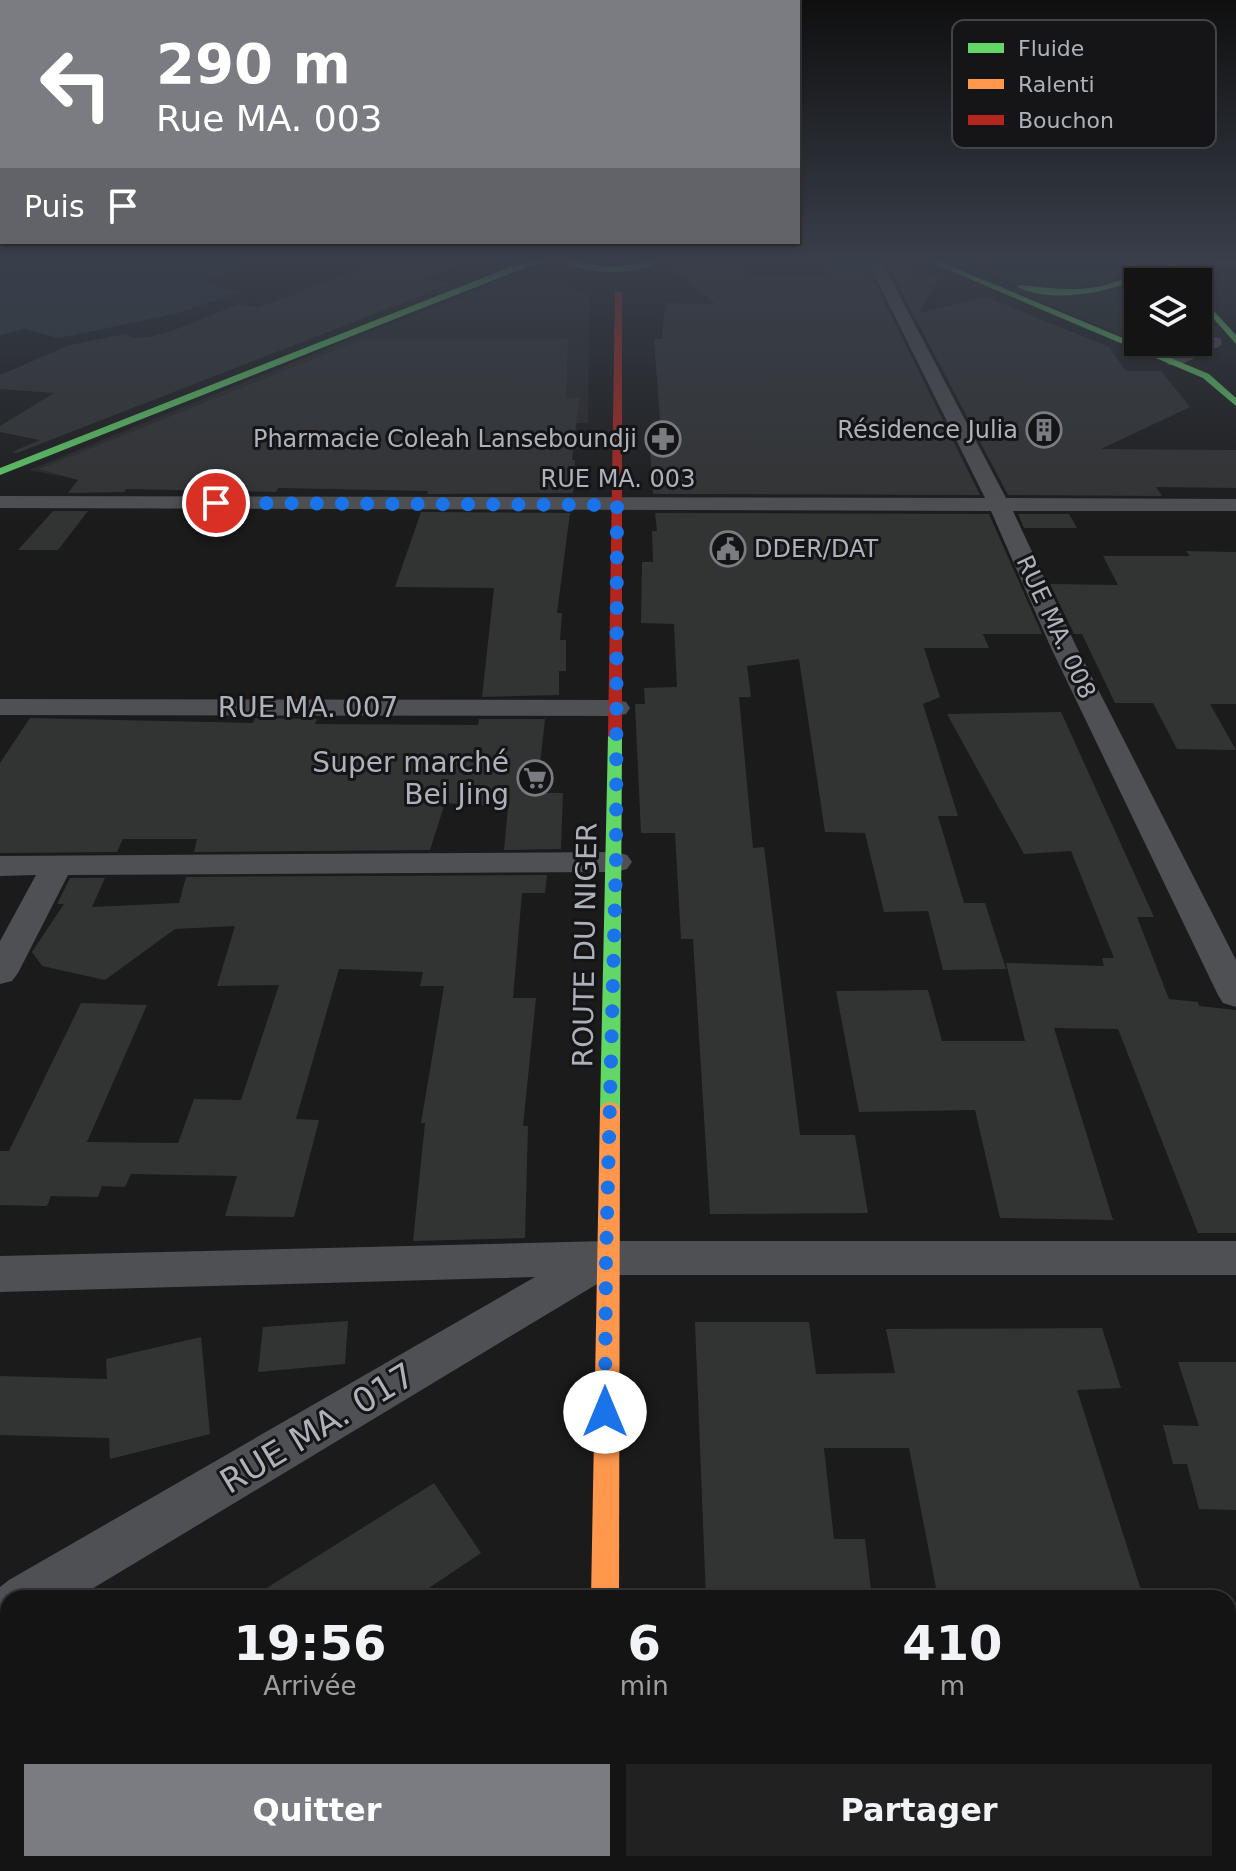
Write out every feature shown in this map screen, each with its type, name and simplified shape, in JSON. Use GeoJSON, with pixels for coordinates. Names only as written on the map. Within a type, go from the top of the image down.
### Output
{"type":"FeatureCollection","features":[{"type":"Feature","properties":{"kind":"main road"},"geometry":{"type":"LineString","coordinates":[[0,472],[316,347]]}},
{"type":"Feature","properties":{"kind":"main road","name":"ROUTE DU NIGER"},"geometry":{"type":"LineString","coordinates":[[605,1590],[606,1258],[616,862],[619,347]]}},
{"type":"Feature","properties":{"kind":"main road"},"geometry":{"type":"LineString","coordinates":[[1140,347],[1206,376],[1236,403]]}},
{"type":"Feature","properties":{"kind":"main road"},"geometry":{"type":"LineString","coordinates":[[1219,347],[1230,360]]}},
{"type":"Feature","properties":{"kind":"street","name":"RUE MA. 008"},"geometry":{"type":"LineString","coordinates":[[919,347],[998,503],[1064,648],[1236,995]]}},
{"type":"Feature","properties":{"kind":"street"},"geometry":{"type":"LineString","coordinates":[[1174,361],[1203,347]]}},
{"type":"Feature","properties":{"kind":"street","name":"RUE MA. 003"},"geometry":{"type":"LineString","coordinates":[[0,502],[1236,505]]}},
{"type":"Feature","properties":{"kind":"street","name":"RUE MA. 007"},"geometry":{"type":"LineString","coordinates":[[0,707],[616,708]]}},
{"type":"Feature","properties":{"kind":"street"},"geometry":{"type":"LineString","coordinates":[[0,866],[616,862]]}},
{"type":"Feature","properties":{"kind":"street"},"geometry":{"type":"LineString","coordinates":[[0,973],[57,866]]}},
{"type":"Feature","properties":{"kind":"street"},"geometry":{"type":"LineString","coordinates":[[0,1274],[606,1258],[1236,1258]]}},
{"type":"Feature","properties":{"kind":"street","name":"RUE MA. 017"},"geometry":{"type":"LineString","coordinates":[[42,1590],[606,1258]]}},
{"type":"Feature","properties":{"kind":"shaded area"},"geometry":{"type":"Polygon","coordinates":[[[330,347],[589,347],[588,423],[315,424],[76,479],[29,470],[330,347]]]}},
{"type":"Feature","properties":{"kind":"building"},"geometry":{"type":"Polygon","coordinates":[[[65,347],[288,347],[17,453],[12,452],[40,440],[0,432],[0,426],[54,393],[0,389],[0,375],[65,347]]]}},
{"type":"Feature","properties":{"kind":"building"},"geometry":{"type":"Polygon","coordinates":[[[342,347],[568,347],[566,398],[579,398],[572,460],[575,460],[573,493],[427,494],[428,491],[278,488],[276,492],[126,489],[124,492],[68,493],[78,480],[39,469],[342,347]]]}},
{"type":"Feature","properties":{"kind":"building"},"geometry":{"type":"Polygon","coordinates":[[[655,347],[907,347],[980,495],[653,494],[649,432],[661,433],[655,347]]]}},
{"type":"Feature","properties":{"kind":"building"},"geometry":{"type":"Polygon","coordinates":[[[931,347],[1109,347],[1126,371],[1161,371],[1190,407],[1101,449],[1236,450],[1236,488],[1156,487],[1162,496],[1008,495],[931,347]]]}},
{"type":"Feature","properties":{"kind":"building"},"geometry":{"type":"Polygon","coordinates":[[[53,511],[88,511],[58,550],[18,550],[53,511]]]}},
{"type":"Feature","properties":{"kind":"building"},"geometry":{"type":"Polygon","coordinates":[[[421,512],[570,513],[557,613],[562,613],[560,640],[566,640],[566,671],[559,671],[559,695],[482,697],[494,588],[395,587],[421,512]]]}},
{"type":"Feature","properties":{"kind":"building"},"geometry":{"type":"Polygon","coordinates":[[[655,513],[989,514],[1042,634],[983,634],[989,648],[924,648],[940,697],[923,704],[958,816],[938,816],[964,903],[985,903],[1006,969],[943,970],[928,911],[884,912],[865,833],[825,832],[799,659],[747,666],[751,697],[739,697],[753,848],[764,847],[800,1135],[855,1135],[868,1213],[710,1214],[693,939],[681,939],[675,833],[641,833],[635,704],[645,704],[644,688],[677,687],[674,624],[641,623],[642,562],[653,562],[652,531],[657,531],[655,513]]]}},
{"type":"Feature","properties":{"kind":"building"},"geometry":{"type":"Polygon","coordinates":[[[1018,514],[1069,514],[1077,528],[1024,528],[1018,514]]]}},
{"type":"Feature","properties":{"kind":"building"},"geometry":{"type":"Polygon","coordinates":[[[1186,551],[1236,552],[1236,704],[1210,704],[1236,750],[1177,749],[1153,703],[1115,703],[1082,634],[1074,634],[1050,584],[1118,585],[1103,556],[1190,556],[1186,551]]]}},
{"type":"Feature","properties":{"kind":"building"},"geometry":{"type":"Polygon","coordinates":[[[1061,712],[1154,917],[1137,917],[1169,999],[1236,1010],[1236,1233],[1198,1233],[1118,1029],[1054,1028],[1113,1220],[1000,1218],[975,1110],[859,1112],[836,991],[928,990],[942,1041],[1025,1041],[1006,963],[1104,966],[1102,958],[1114,958],[1071,851],[1024,854],[947,714],[1061,712]]]}},
{"type":"Feature","properties":{"kind":"building"},"geometry":{"type":"Polygon","coordinates":[[[30,718],[253,723],[255,718],[317,719],[315,724],[478,725],[479,719],[545,719],[537,793],[563,793],[561,849],[504,850],[508,807],[445,803],[430,850],[194,852],[197,839],[123,839],[117,852],[0,853],[0,763],[30,718]]]}},
{"type":"Feature","properties":{"kind":"building"},"geometry":{"type":"Polygon","coordinates":[[[547,875],[545,893],[522,893],[513,998],[536,998],[523,1126],[528,1126],[525,1238],[413,1241],[425,1123],[421,1123],[444,986],[420,986],[423,972],[339,969],[296,1119],[319,1120],[294,1217],[225,1216],[237,1176],[131,1174],[125,1187],[102,1186],[98,1197],[51,1196],[47,1206],[0,1205],[0,1151],[9,1151],[81,1003],[147,1005],[87,1142],[178,1143],[194,1099],[241,1100],[279,985],[217,986],[235,926],[175,929],[105,980],[42,966],[32,952],[64,904],[57,904],[70,878],[105,878],[92,907],[179,903],[186,877],[547,875]]]}},
{"type":"Feature","properties":{"kind":"building"},"geometry":{"type":"Polygon","coordinates":[[[348,1321],[345,1364],[258,1372],[263,1327],[348,1321]]]}},
{"type":"Feature","properties":{"kind":"building"},"geometry":{"type":"Polygon","coordinates":[[[695,1322],[809,1322],[816,1374],[895,1373],[886,1329],[1102,1328],[1121,1388],[1077,1390],[1141,1590],[936,1590],[909,1448],[824,1448],[834,1539],[865,1539],[871,1590],[706,1590],[695,1322]]]}},
{"type":"Feature","properties":{"kind":"building"},"geometry":{"type":"Polygon","coordinates":[[[201,1337],[210,1434],[110,1459],[109,1438],[0,1435],[0,1376],[107,1379],[106,1359],[201,1337]]]}},
{"type":"Feature","properties":{"kind":"building"},"geometry":{"type":"Polygon","coordinates":[[[1178,1362],[1236,1362],[1236,1510],[1199,1509],[1187,1464],[1173,1464],[1163,1425],[1199,1426],[1178,1362]]]}},
{"type":"Feature","properties":{"kind":"building"},"geometry":{"type":"Polygon","coordinates":[[[434,1483],[481,1553],[426,1590],[264,1590],[434,1483]]]}},
{"type":"Feature","properties":{"kind":"traffic: fast"},"geometry":{"type":"LineString","coordinates":[[0,472],[315,347]]}},
{"type":"Feature","properties":{"kind":"traffic: fast"},"geometry":{"type":"LineString","coordinates":[[1137,347],[1206,376],[1236,403]]}},
{"type":"Feature","properties":{"kind":"traffic: fast"},"geometry":{"type":"LineString","coordinates":[[610,1109],[615,736]]}},
{"type":"Feature","properties":{"kind":"traffic: slow"},"geometry":{"type":"LineString","coordinates":[[605,1590],[610,1109]]}},
{"type":"Feature","properties":{"kind":"traffic: jam"},"geometry":{"type":"LineString","coordinates":[[615,736],[618,347]]}},
{"type":"Feature","properties":{"kind":"place","name":"Résidence Julia"},"geometry":{"type":"Point","coordinates":[1044,430]}},
{"type":"Feature","properties":{"kind":"place","name":"Pharmacie Coleah Lanseboundji"},"geometry":{"type":"Point","coordinates":[663,439]}},
{"type":"Feature","properties":{"kind":"place","name":"DDER/DAT"},"geometry":{"type":"Point","coordinates":[728,549]}},
{"type":"Feature","properties":{"kind":"place","name":"Super marché Bei Jing"},"geometry":{"type":"Point","coordinates":[535,778]}},
{"type":"Feature","properties":{"kind":"route"},"geometry":{"type":"LineString","coordinates":[[216,503],[617,505],[616,862],[605,1412]]}}]}
